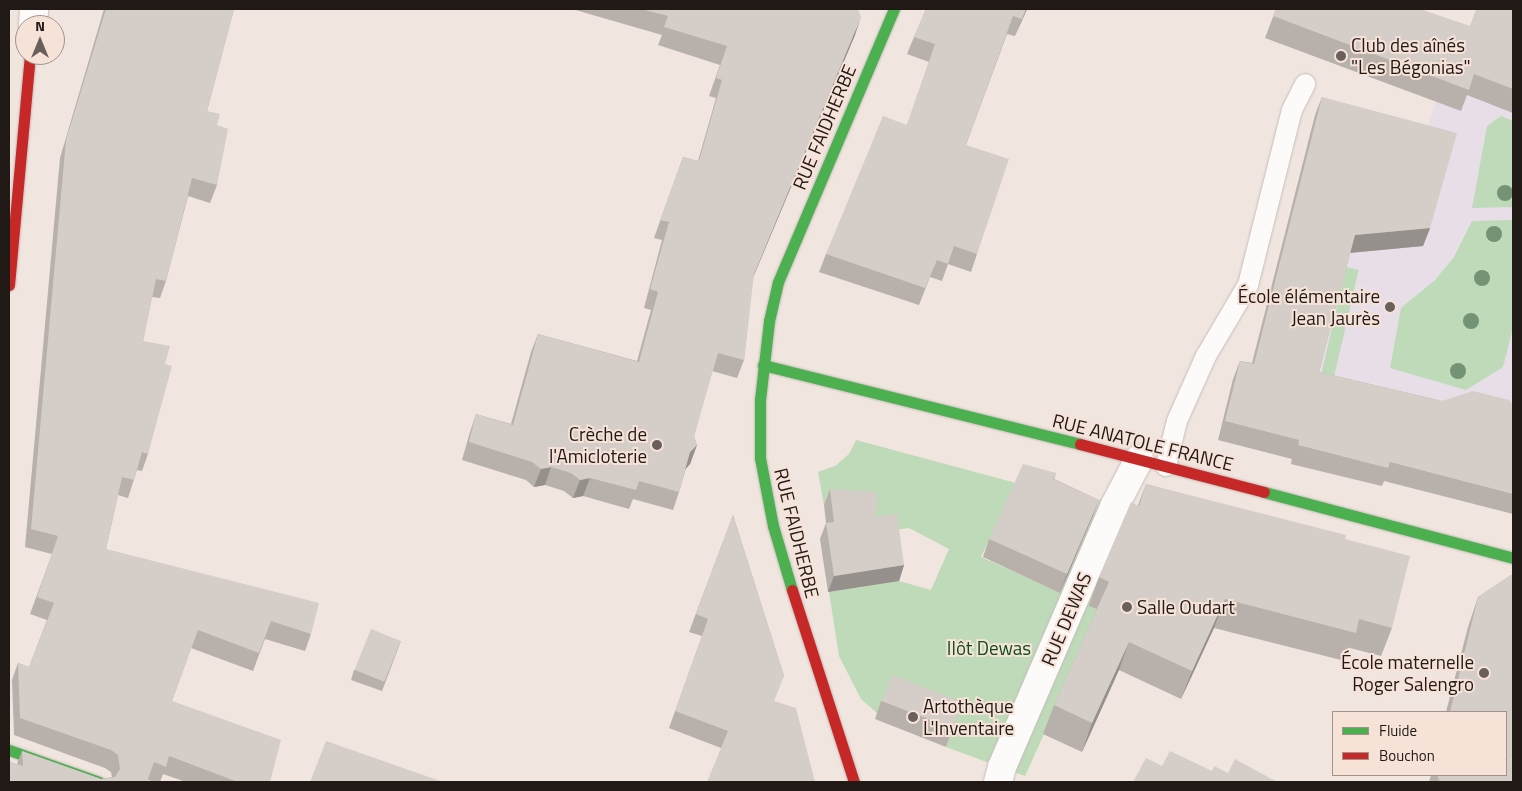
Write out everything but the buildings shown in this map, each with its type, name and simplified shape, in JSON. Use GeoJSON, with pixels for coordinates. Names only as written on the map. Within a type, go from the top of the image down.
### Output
{"type":"FeatureCollection","features":[{"type":"Feature","properties":{"kind":"street","name":"RUE FAIDHERBE"},"geometry":{"type":"LineString","coordinates":[[854,782],[812,659],[763,482],[759,430],[768,320],[778,282],[894,9]]}},
{"type":"Feature","properties":{"kind":"street"},"geometry":{"type":"LineString","coordinates":[[9,285],[29,65]]}},
{"type":"Feature","properties":{"kind":"street","name":"RUE ANATOLE FRANCE"},"geometry":{"type":"LineString","coordinates":[[763,366],[1139,458],[1513,558]]}},
{"type":"Feature","properties":{"kind":"street","name":"RUE DEWAS"},"geometry":{"type":"LineString","coordinates":[[998,782],[1002,767],[1115,505],[1139,458]]}},
{"type":"Feature","properties":{"kind":"street"},"geometry":{"type":"LineString","coordinates":[[9,750],[100,782]]}},
{"type":"Feature","properties":{"kind":"lane"},"geometry":{"type":"LineString","coordinates":[[1166,466],[1177,421],[1206,356],[1248,285],[1292,110],[1305,84]]}},
{"type":"Feature","properties":{"kind":"shaded area","name":"École élémentaire Jean Jaurès"},"geometry":{"type":"Polygon","coordinates":[[[1449,58],[1513,82],[1513,513],[1384,481],[1382,486],[1346,478],[1291,464],[1292,458],[1218,440],[1248,382],[1315,115],[1371,130],[1428,126],[1449,58]]]}},
{"type":"Feature","properties":{"kind":"green space"},"geometry":{"type":"Polygon","coordinates":[[[1501,116],[1513,121],[1513,207],[1472,208],[1487,126],[1501,116]]]}},
{"type":"Feature","properties":{"kind":"green space"},"geometry":{"type":"Polygon","coordinates":[[[1513,220],[1513,327],[1503,367],[1466,390],[1390,368],[1401,308],[1435,280],[1454,257],[1472,221],[1513,220]]]}},
{"type":"Feature","properties":{"kind":"green space"},"geometry":{"type":"Polygon","coordinates":[[[1346,267],[1359,270],[1331,392],[1318,389],[1346,267]]]}},
{"type":"Feature","properties":{"kind":"green space","name":"Ilôt Dewas"},"geometry":{"type":"Polygon","coordinates":[[[856,440],[1016,483],[981,557],[1048,587],[1073,563],[1100,499],[1135,512],[1113,583],[1025,776],[946,747],[956,721],[877,713],[861,699],[839,656],[829,592],[899,581],[931,590],[949,549],[909,528],[870,533],[824,505],[818,472],[835,466],[849,454],[856,440]]]}},
{"type":"Feature","properties":{"kind":"traffic: fast"},"geometry":{"type":"LineString","coordinates":[[792,590],[773,526],[760,458],[760,400],[769,321],[778,282],[894,9]]}},
{"type":"Feature","properties":{"kind":"traffic: fast"},"geometry":{"type":"LineString","coordinates":[[763,365],[1080,444]]}},
{"type":"Feature","properties":{"kind":"traffic: fast"},"geometry":{"type":"LineString","coordinates":[[1264,492],[1513,558]]}},
{"type":"Feature","properties":{"kind":"traffic: fast"},"geometry":{"type":"LineString","coordinates":[[9,750],[99,782]]}},
{"type":"Feature","properties":{"kind":"traffic: jam"},"geometry":{"type":"LineString","coordinates":[[9,285],[29,65]]}},
{"type":"Feature","properties":{"kind":"traffic: jam"},"geometry":{"type":"LineString","coordinates":[[1080,444],[1264,492]]}},
{"type":"Feature","properties":{"kind":"traffic: jam"},"geometry":{"type":"LineString","coordinates":[[792,590],[854,782]]}},
{"type":"Feature","properties":{"kind":"place","name":"Club des aînés \"Les Bégonias\""},"geometry":{"type":"Point","coordinates":[1341,56]}},
{"type":"Feature","properties":{"kind":"place","name":"École élémentaire Jean Jaurès"},"geometry":{"type":"Point","coordinates":[1390,307]}},
{"type":"Feature","properties":{"kind":"place","name":"Crèche de l'Amicloterie"},"geometry":{"type":"Point","coordinates":[657,445]}},
{"type":"Feature","properties":{"kind":"place","name":"Salle Oudart"},"geometry":{"type":"Point","coordinates":[1127,607]}},
{"type":"Feature","properties":{"kind":"place","name":"École maternelle Roger Salengro"},"geometry":{"type":"Point","coordinates":[1484,673]}},
{"type":"Feature","properties":{"kind":"place","name":"Artothèque L'Inventaire"},"geometry":{"type":"Point","coordinates":[913,717]}}]}
